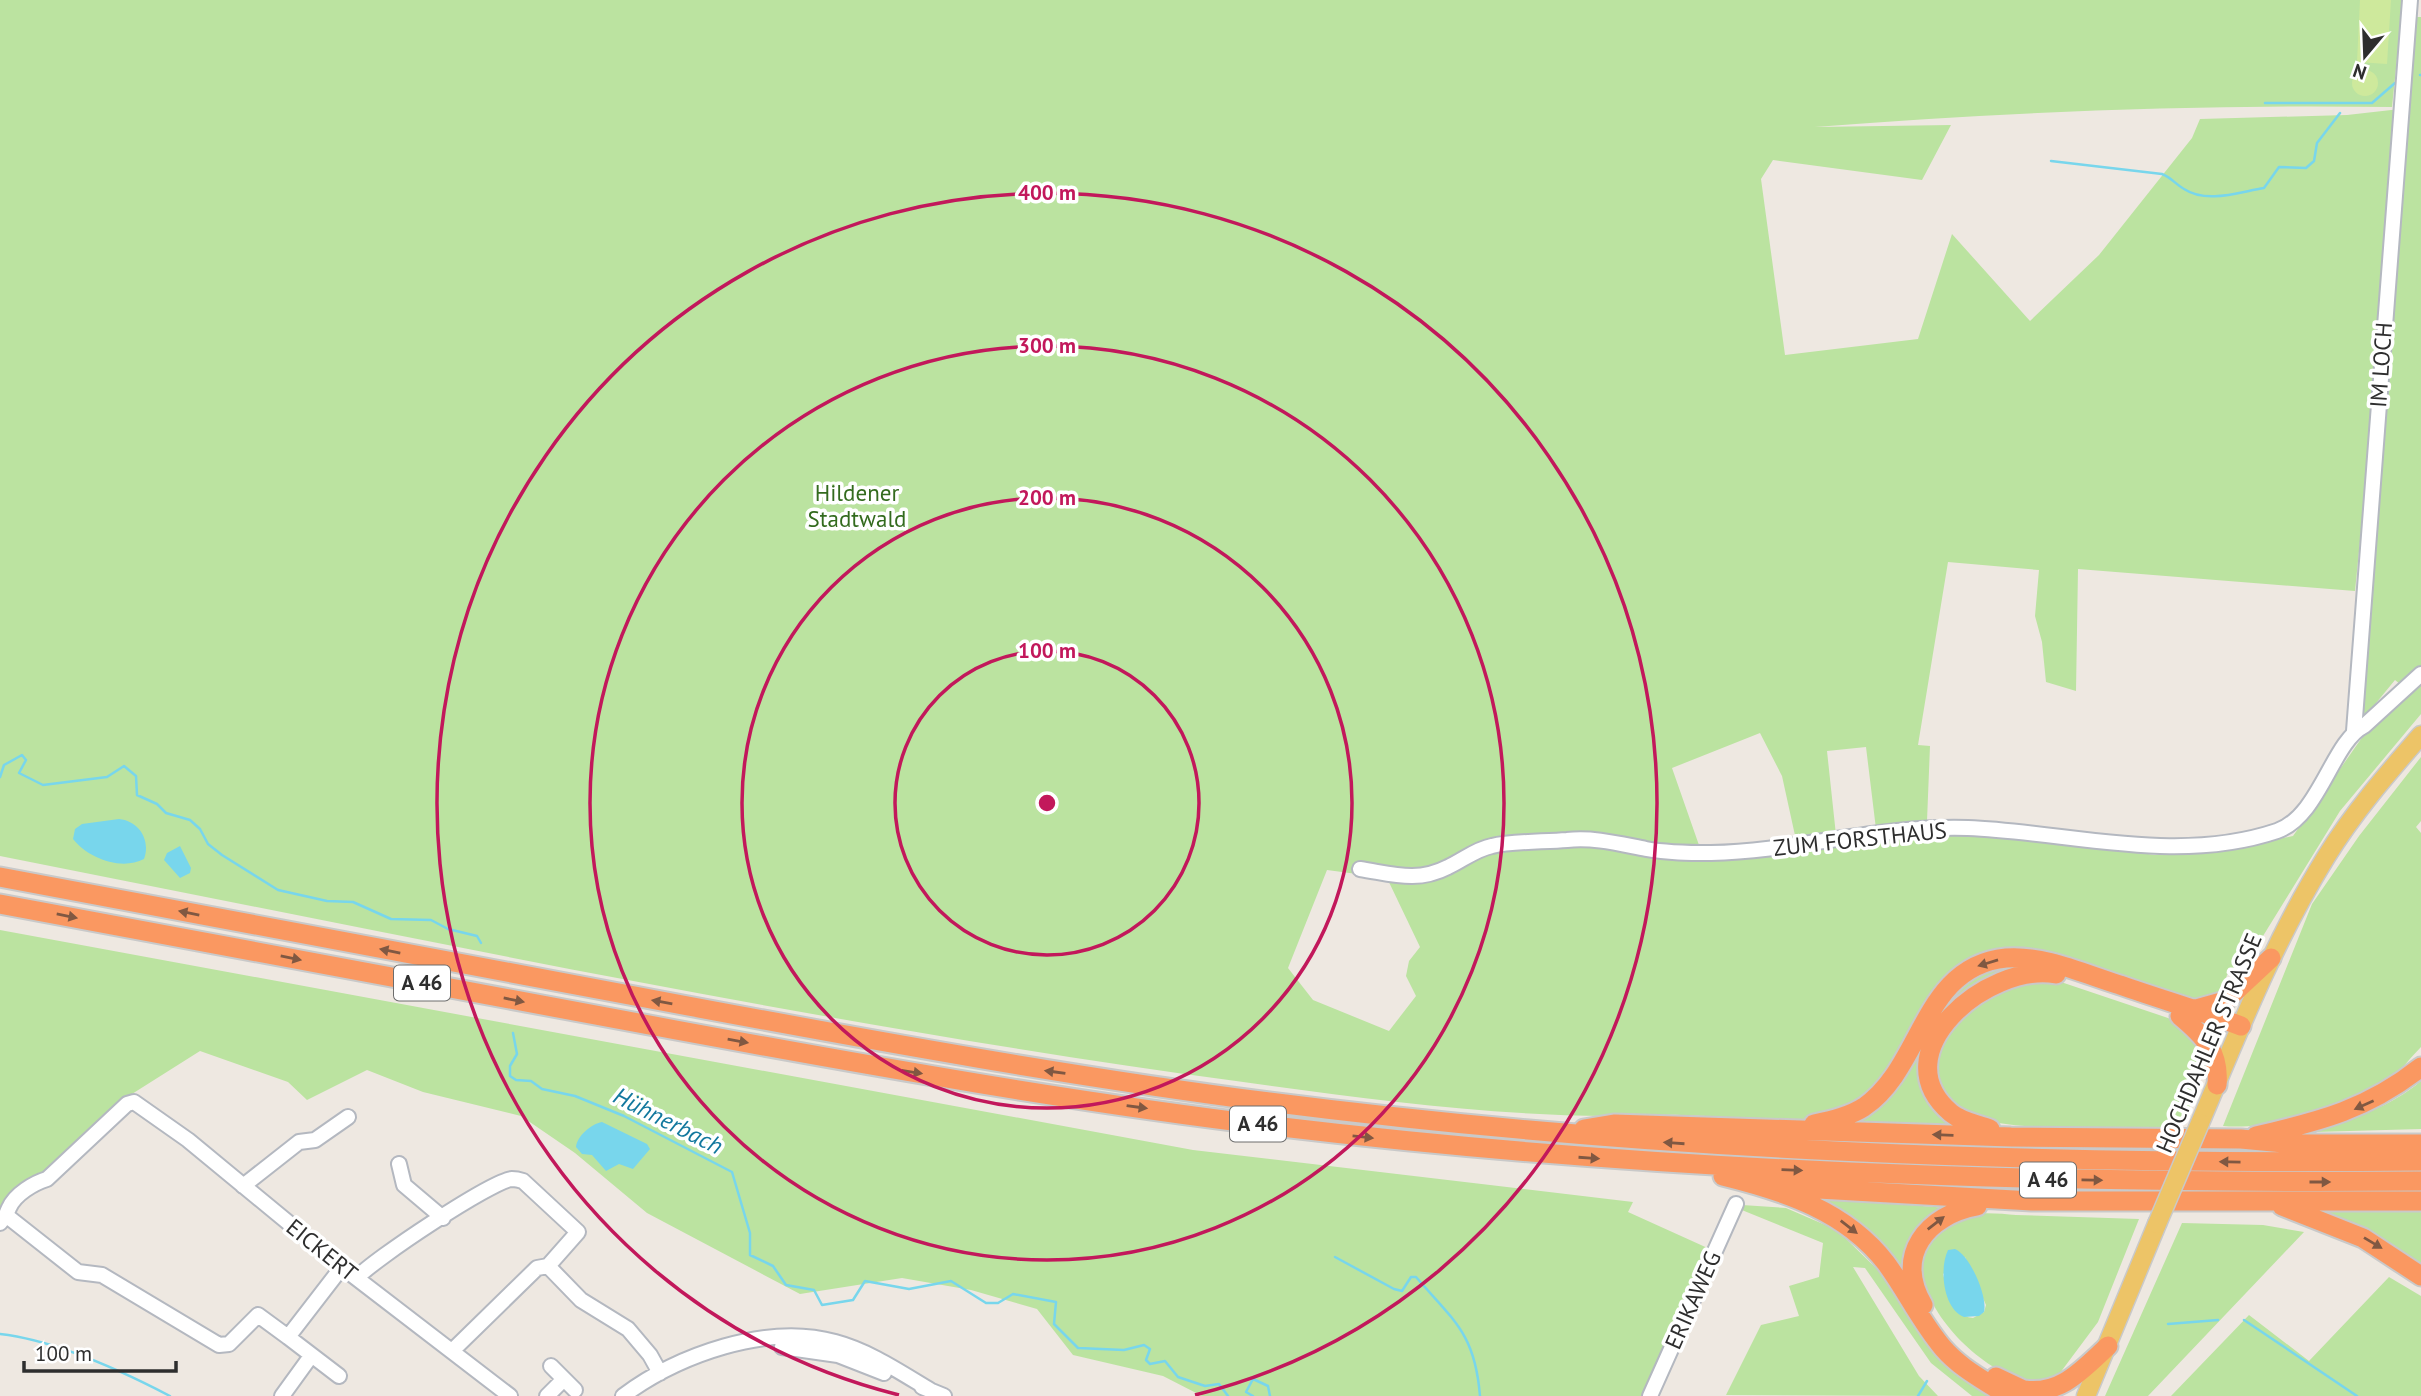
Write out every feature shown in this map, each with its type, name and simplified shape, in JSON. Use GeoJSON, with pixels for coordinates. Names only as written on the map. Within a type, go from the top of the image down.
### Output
{"type":"FeatureCollection","features":[{"type":"Feature","properties":{"kind":"highway","name":"A 46"},"geometry":{"type":"LineString","coordinates":[[0,877],[849,1037],[1046,1071],[1289,1105],[1559,1133],[1742,1148],[2057,1160],[2421,1161]]}},
{"type":"Feature","properties":{"kind":"highway","name":"A 46"},"geometry":{"type":"LineString","coordinates":[[0,904],[845,1061],[1042,1093],[1390,1140],[1674,1164],[2050,1180],[2421,1181]]}},
{"type":"Feature","properties":{"kind":"highway"},"geometry":{"type":"LineString","coordinates":[[1785,1130],[1824,1122],[1863,1107],[1891,1080],[1939,996],[1953,980],[1987,961],[2019,958],[2060,966],[2239,1032]]}},
{"type":"Feature","properties":{"kind":"highway"},"geometry":{"type":"LineString","coordinates":[[2011,1137],[1952,1115],[1943,1106],[1931,1083],[1930,1054],[1936,1036],[1976,994],[2012,975],[2052,973],[2186,1013],[2225,1001],[2271,958]]}},
{"type":"Feature","properties":{"kind":"highway"},"geometry":{"type":"LineString","coordinates":[[2186,1013],[2213,1050],[2217,1085]]}},
{"type":"Feature","properties":{"kind":"highway"},"geometry":{"type":"LineString","coordinates":[[2241,1139],[2343,1114],[2374,1101],[2421,1067]]}},
{"type":"Feature","properties":{"kind":"highway"},"geometry":{"type":"LineString","coordinates":[[1559,1133],[1614,1124],[2011,1137],[2241,1139],[2294,1144]]}},
{"type":"Feature","properties":{"kind":"highway"},"geometry":{"type":"LineString","coordinates":[[2057,1160],[2105,1147],[2138,1145],[2421,1144]]}},
{"type":"Feature","properties":{"kind":"highway"},"geometry":{"type":"LineString","coordinates":[[1674,1164],[1766,1186],[1822,1209],[1855,1231],[1884,1262],[1944,1349],[1977,1377],[2015,1394],[2039,1392],[2064,1385],[2108,1346]]}},
{"type":"Feature","properties":{"kind":"highway"},"geometry":{"type":"LineString","coordinates":[[1766,1186],[2005,1200],[2421,1200]]}},
{"type":"Feature","properties":{"kind":"highway"},"geometry":{"type":"LineString","coordinates":[[2005,1200],[1956,1210],[1928,1228],[1913,1255],[1913,1273],[1920,1300],[1943,1334],[1974,1363],[2015,1394]]}},
{"type":"Feature","properties":{"kind":"highway"},"geometry":{"type":"LineString","coordinates":[[2264,1201],[2311,1216],[2363,1238],[2421,1276]]}},
{"type":"Feature","properties":{"kind":"main road","name":"HOCHDAHLER STRASSE"},"geometry":{"type":"LineString","coordinates":[[2086,1396],[2271,958],[2309,887],[2350,821],[2421,735]]}},
{"type":"Feature","properties":{"kind":"street","name":"IM LOCH"},"geometry":{"type":"LineString","coordinates":[[2354,731],[2410,0]]}},
{"type":"Feature","properties":{"kind":"street","name":"ZUM FORSTHAUS"},"geometry":{"type":"LineString","coordinates":[[1360,869],[1403,878],[1419,877],[1433,874],[1490,846],[1569,839],[1598,840],[1670,852],[1711,853],[1931,828],[1970,828],[2151,847],[2248,838],[2287,827],[2298,817],[2332,769],[2354,731],[2364,726],[2421,674]]}},
{"type":"Feature","properties":{"kind":"street","name":"EICKERT"},"geometry":{"type":"LineString","coordinates":[[3,1220],[9,1206],[34,1182],[47,1179],[127,1104],[134,1102],[188,1140],[342,1267],[510,1396]]}},
{"type":"Feature","properties":{"kind":"street"},"geometry":{"type":"LineString","coordinates":[[243,1186],[299,1142],[314,1140],[348,1116]]}},
{"type":"Feature","properties":{"kind":"street"},"geometry":{"type":"LineString","coordinates":[[399,1164],[404,1185],[443,1218]]}},
{"type":"Feature","properties":{"kind":"street"},"geometry":{"type":"LineString","coordinates":[[357,1278],[363,1271],[443,1218],[511,1179],[523,1181],[578,1232],[548,1266],[537,1268],[452,1352]]}},
{"type":"Feature","properties":{"kind":"street","name":"ERIKAWEG"},"geometry":{"type":"LineString","coordinates":[[1650,1396],[1736,1204]]}},
{"type":"Feature","properties":{"kind":"street"},"geometry":{"type":"LineString","coordinates":[[3,1220],[78,1272],[102,1275],[219,1345],[229,1344],[258,1315],[338,1377]]}},
{"type":"Feature","properties":{"kind":"street"},"geometry":{"type":"LineString","coordinates":[[548,1266],[582,1300],[628,1329],[650,1355],[660,1373]]}},
{"type":"Feature","properties":{"kind":"street"},"geometry":{"type":"LineString","coordinates":[[288,1337],[342,1267]]}},
{"type":"Feature","properties":{"kind":"street"},"geometry":{"type":"LineString","coordinates":[[623,1396],[660,1373],[718,1351],[771,1338],[834,1342],[855,1349],[934,1394]]}},
{"type":"Feature","properties":{"kind":"street"},"geometry":{"type":"LineString","coordinates":[[282,1396],[311,1356]]}},
{"type":"Feature","properties":{"kind":"street"},"geometry":{"type":"LineString","coordinates":[[551,1366],[575,1391]]}},
{"type":"Feature","properties":{"kind":"street"},"geometry":{"type":"LineString","coordinates":[[547,1396],[564,1379]]}},
{"type":"Feature","properties":{"kind":"green space","name":"Hildener Stadtwald"},"geometry":{"type":"Polygon","coordinates":[[[0,0],[2403,0],[2392,107],[2104,110],[1815,127],[1951,125],[1922,180],[1773,160],[1761,179],[1785,355],[1918,339],[1952,234],[2030,321],[2099,255],[2192,138],[2200,119],[2347,115],[2409,108],[2416,17],[2421,17],[2421,714],[2340,811],[2263,936],[2227,975],[2223,989],[2216,996],[2194,1000],[2019,950],[1979,958],[1949,976],[1927,1002],[1875,1088],[1851,1108],[1820,1118],[1768,1120],[1681,1115],[1560,1115],[1421,1104],[1282,1087],[926,1034],[616,978],[0,856],[0,0]],[[2380,342],[2355,591],[2078,569],[2076,691],[2046,682],[2042,642],[2035,616],[2039,570],[1948,562],[1918,745],[1930,746],[1927,821],[1876,829],[1866,747],[1827,751],[1836,835],[1796,840],[1782,776],[1760,733],[1672,768],[1700,848],[1713,860],[1927,830],[2065,842],[2155,855],[2240,847],[2293,836],[2361,739],[2411,693],[2395,680],[2367,714],[2362,712],[2391,343],[2380,342]],[[1327,870],[1288,968],[1313,1000],[1389,1031],[1416,996],[1406,976],[1409,961],[1420,947],[1387,878],[1327,870]]]}},
{"type":"Feature","properties":{"kind":"green space"},"geometry":{"type":"Polygon","coordinates":[[[2360,0],[2391,0],[2387,64],[2357,62],[2360,0]]]}},
{"type":"Feature","properties":{"kind":"green space"},"geometry":{"type":"Polygon","coordinates":[[[2365,70],[2374,74],[2378,83],[2374,92],[2365,96],[2356,92],[2352,83],[2356,74],[2365,70]]]}},
{"type":"Feature","properties":{"kind":"green space"},"geometry":{"type":"Polygon","coordinates":[[[2421,757],[2421,821],[2416,827],[2421,833],[2421,1047],[2390,1078],[2331,1106],[2286,1120],[2223,1126],[2312,904],[2359,836],[2421,757]]]}},
{"type":"Feature","properties":{"kind":"green space"},"geometry":{"type":"Polygon","coordinates":[[[0,930],[1193,1150],[1633,1202],[1628,1212],[1712,1250],[1646,1396],[1202,1396],[1163,1376],[1073,1355],[1037,1309],[971,1290],[902,1278],[800,1294],[647,1213],[575,1153],[521,1116],[423,1092],[367,1070],[307,1100],[288,1082],[200,1051],[124,1099],[0,1213],[0,930]]]}},
{"type":"Feature","properties":{"kind":"green space"},"geometry":{"type":"Polygon","coordinates":[[[2023,966],[2002,971],[1973,989],[1952,1014],[1924,1063],[1960,1126],[1821,1127],[1851,1117],[1934,1012],[1979,969],[2023,966]]]}},
{"type":"Feature","properties":{"kind":"green space"},"geometry":{"type":"Polygon","coordinates":[[[2014,981],[2058,981],[2168,1018],[2187,1028],[2205,1053],[2206,1064],[2187,1114],[2184,1113],[2178,1129],[2031,1127],[1976,1118],[1960,1111],[1948,1098],[1939,1076],[1939,1054],[1944,1040],[1963,1016],[2014,981]]]}},
{"type":"Feature","properties":{"kind":"green space"},"geometry":{"type":"Polygon","coordinates":[[[2421,1081],[2421,1129],[2314,1132],[2384,1105],[2421,1081]]]}},
{"type":"Feature","properties":{"kind":"green space"},"geometry":{"type":"Polygon","coordinates":[[[1806,1197],[1948,1208],[1926,1224],[1913,1238],[1908,1256],[1909,1284],[1806,1197]]]}},
{"type":"Feature","properties":{"kind":"green space"},"geometry":{"type":"Polygon","coordinates":[[[1727,1204],[1786,1208],[1837,1230],[1880,1272],[1914,1322],[1996,1396],[1972,1396],[1931,1363],[1865,1268],[1853,1267],[1919,1376],[1938,1396],[1726,1395],[1761,1325],[1799,1316],[1789,1286],[1819,1277],[1823,1243],[1727,1204]]]}},
{"type":"Feature","properties":{"kind":"green space"},"geometry":{"type":"Polygon","coordinates":[[[2421,1209],[2421,1266],[2312,1211],[2421,1209]]]}},
{"type":"Feature","properties":{"kind":"green space"},"geometry":{"type":"Polygon","coordinates":[[[1982,1213],[2139,1219],[2098,1322],[2057,1377],[2020,1379],[1996,1369],[1973,1352],[1951,1330],[1934,1305],[1924,1280],[1924,1255],[1936,1234],[1969,1215],[1982,1213]],[[1965,1257],[1943,1274],[1951,1303],[1959,1313],[1973,1318],[1984,1312],[1986,1305],[1965,1257]]]}},
{"type":"Feature","properties":{"kind":"green space"},"geometry":{"type":"Polygon","coordinates":[[[2182,1223],[2263,1225],[2304,1232],[2148,1396],[2105,1396],[2182,1223]]]}},
{"type":"Feature","properties":{"kind":"green space"},"geometry":{"type":"Polygon","coordinates":[[[2389,1277],[2421,1296],[2421,1396],[2171,1396],[2249,1315],[2309,1361],[2389,1277]]]}},
{"type":"Feature","properties":{"kind":"water"},"geometry":{"type":"Polygon","coordinates":[[[119,819],[132,823],[142,833],[146,845],[144,859],[125,864],[106,861],[87,852],[73,839],[75,829],[82,824],[119,819]]]}},
{"type":"Feature","properties":{"kind":"water"},"geometry":{"type":"Polygon","coordinates":[[[180,846],[191,868],[190,873],[180,878],[164,860],[167,853],[180,846]]]}},
{"type":"Feature","properties":{"kind":"water"},"geometry":{"type":"Polygon","coordinates":[[[602,1122],[647,1144],[650,1149],[633,1169],[619,1164],[606,1171],[592,1155],[582,1154],[576,1147],[585,1131],[602,1122]]]}},
{"type":"Feature","properties":{"kind":"water"},"geometry":{"type":"Polygon","coordinates":[[[1955,1249],[1966,1259],[1981,1287],[1985,1305],[1984,1312],[1979,1316],[1964,1317],[1957,1313],[1947,1297],[1945,1258],[1948,1250],[1955,1249]]]}},
{"type":"Feature","properties":{"kind":"waterway"},"geometry":{"type":"LineString","coordinates":[[2265,103],[2372,103],[2395,83]]}},
{"type":"Feature","properties":{"kind":"waterway"},"geometry":{"type":"LineString","coordinates":[[2051,161],[2162,174],[2184,189],[2203,196],[2234,194],[2264,188],[2279,167],[2306,168],[2314,161],[2317,143],[2340,113]]}},
{"type":"Feature","properties":{"kind":"waterway","name":"Hühnerbach"},"geometry":{"type":"LineString","coordinates":[[0,777],[4,765],[22,755],[26,760],[19,773],[43,785],[107,777],[124,766],[136,776],[137,795],[157,804],[166,813],[190,820],[200,829],[208,844],[278,890],[327,901],[353,902],[391,919],[431,920],[448,929],[477,936],[481,943]]}},
{"type":"Feature","properties":{"kind":"waterway","name":"Hühnerbach"},"geometry":{"type":"LineString","coordinates":[[513,1033],[517,1054],[510,1066],[510,1076],[516,1080],[531,1081],[542,1089],[575,1096],[624,1116],[732,1172],[750,1233],[750,1255],[773,1266],[786,1285],[814,1290],[822,1305],[853,1300],[865,1281],[909,1289],[951,1281],[986,1303],[998,1303],[1013,1294],[1056,1302],[1054,1324],[1078,1348],[1124,1350],[1144,1345],[1150,1349],[1146,1360],[1150,1364],[1165,1361],[1178,1377],[1205,1386],[1219,1384],[1228,1396]]}},
{"type":"Feature","properties":{"kind":"waterway"},"geometry":{"type":"LineString","coordinates":[[1335,1257],[1402,1291],[1411,1277],[1416,1277],[1452,1318],[1468,1343],[1480,1396]]}},
{"type":"Feature","properties":{"kind":"waterway"},"geometry":{"type":"LineString","coordinates":[[2168,1324],[2218,1320]]}},
{"type":"Feature","properties":{"kind":"waterway"},"geometry":{"type":"LineString","coordinates":[[2244,1320],[2357,1396]]}},
{"type":"Feature","properties":{"kind":"waterway"},"geometry":{"type":"LineString","coordinates":[[0,1334],[21,1337],[65,1350],[170,1396]]}},
{"type":"Feature","properties":{"kind":"waterway","name":"Hühnerbach"},"geometry":{"type":"LineString","coordinates":[[1253,1396],[1246,1392],[1253,1379],[1268,1386],[1270,1396]]}},
{"type":"Feature","properties":{"kind":"waterway"},"geometry":{"type":"LineString","coordinates":[[1918,1396],[1927,1381]]}}]}
